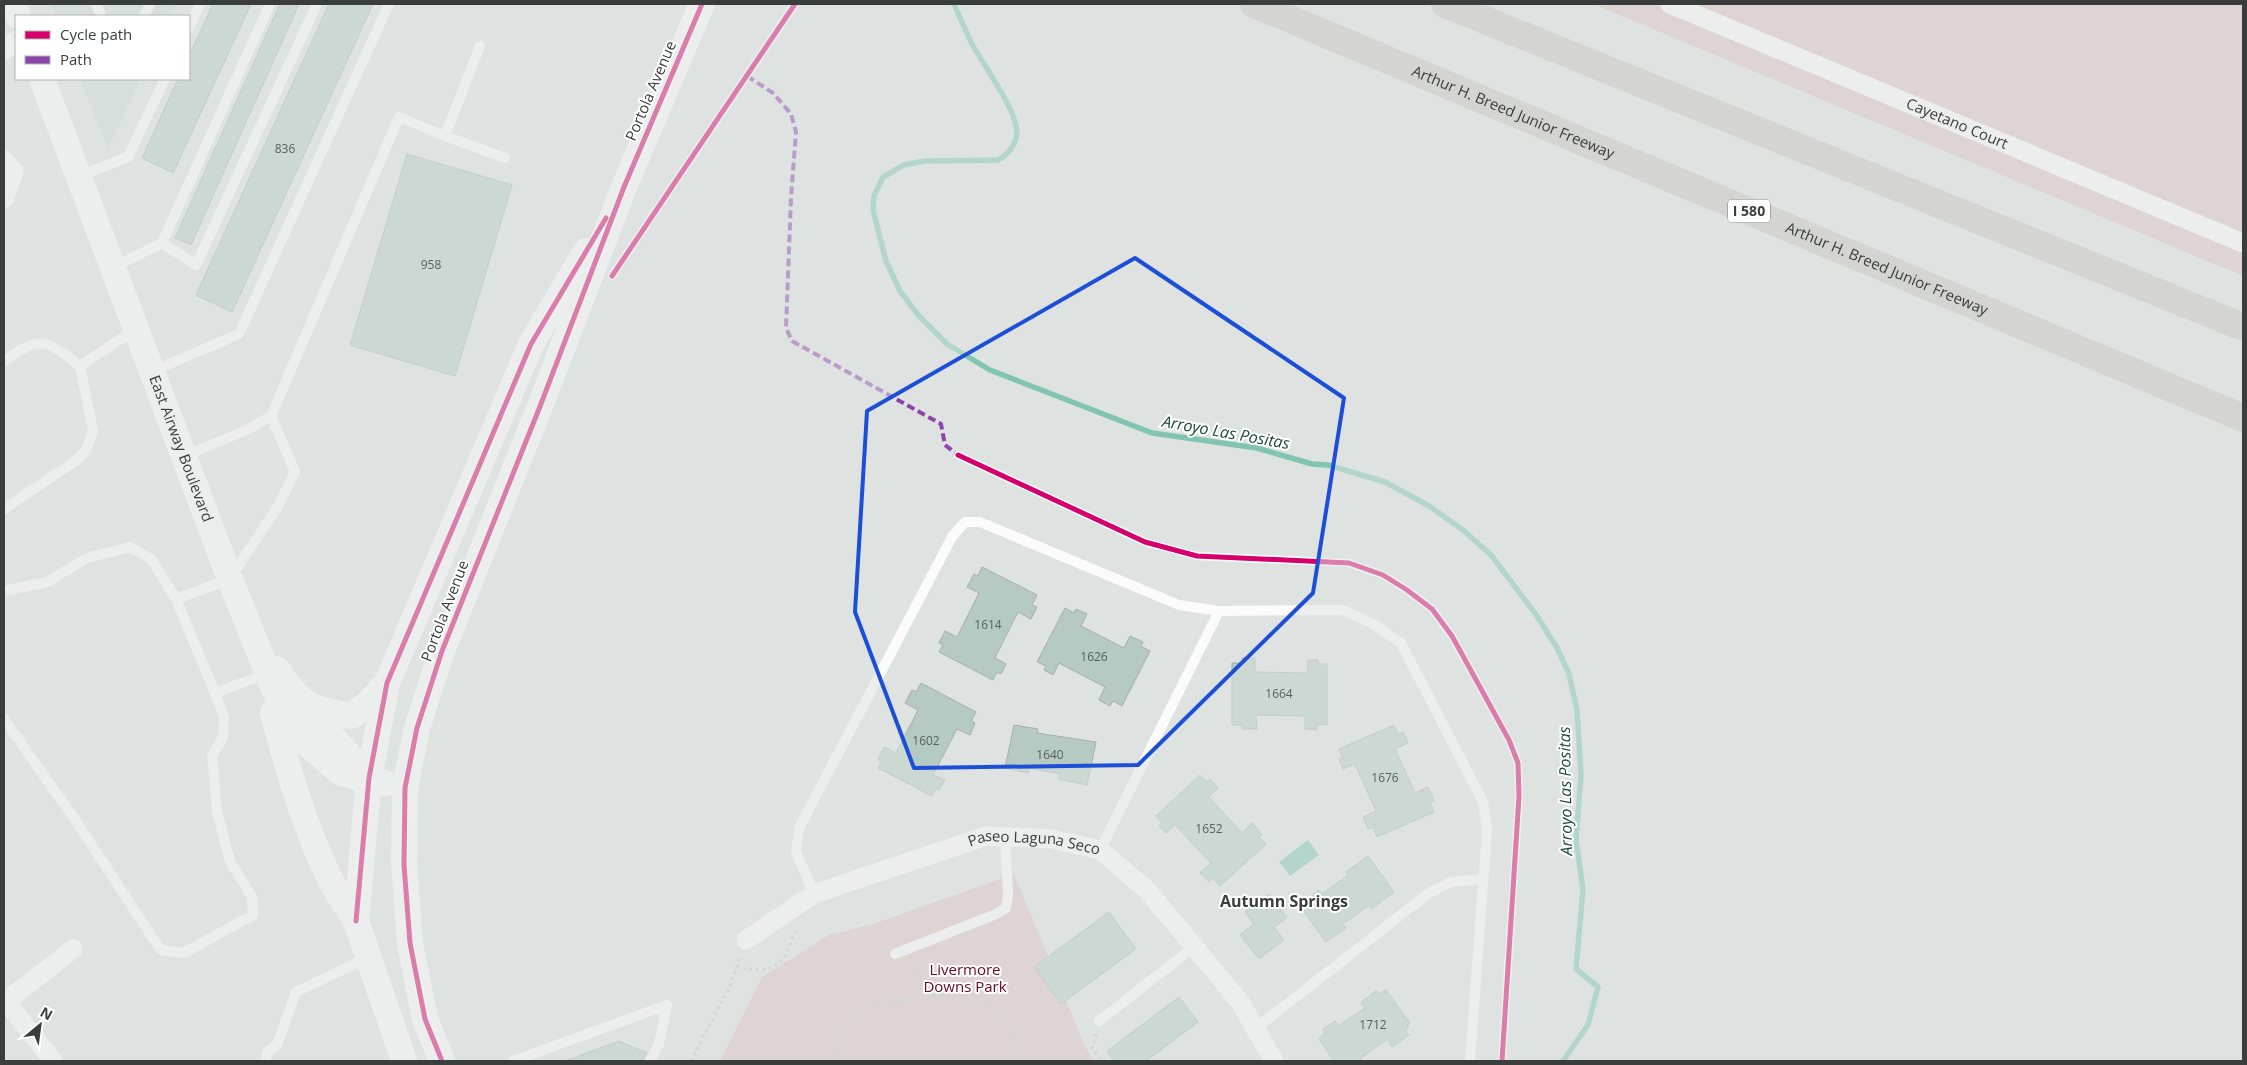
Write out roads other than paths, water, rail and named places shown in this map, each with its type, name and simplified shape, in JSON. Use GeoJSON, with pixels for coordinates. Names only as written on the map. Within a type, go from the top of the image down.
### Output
{"type":"FeatureCollection","features":[{"type":"Feature","properties":{"kind":"highway","name":"Arthur H. Breed Junior Freeway"},"geometry":{"type":"LineString","coordinates":[[1254,4],[2243,418]]}},
{"type":"Feature","properties":{"kind":"highway"},"geometry":{"type":"LineString","coordinates":[[1445,4],[2243,327]]}},
{"type":"Feature","properties":{"kind":"main road","name":"Portola Avenue"},"geometry":{"type":"LineString","coordinates":[[442,1061],[425,1018],[410,943],[404,865],[405,788],[417,728],[442,651],[539,408],[624,187],[702,4]]}},
{"type":"Feature","properties":{"kind":"main road","name":"East Airway Boulevard"},"geometry":{"type":"LineString","coordinates":[[42,80],[245,616]]}},
{"type":"Feature","properties":{"kind":"main road","name":"Portola Avenue"},"geometry":{"type":"LineString","coordinates":[[404,1061],[356,921],[369,778],[387,683],[531,344],[624,187]]}},
{"type":"Feature","properties":{"kind":"main road"},"geometry":{"type":"LineString","coordinates":[[245,616],[286,684],[369,778]]}},
{"type":"Feature","properties":{"kind":"main road"},"geometry":{"type":"LineString","coordinates":[[245,616],[265,674],[290,773],[316,848],[330,879],[356,921]]}},
{"type":"Feature","properties":{"kind":"main road"},"geometry":{"type":"LineString","coordinates":[[265,674],[290,729],[341,773],[369,778],[405,788]]}},
{"type":"Feature","properties":{"kind":"main road"},"geometry":{"type":"LineString","coordinates":[[298,699],[320,710],[352,716],[368,703],[387,683]]}},
{"type":"Feature","properties":{"kind":"street","name":"Cayetano Court"},"geometry":{"type":"LineString","coordinates":[[1670,4],[2243,243]]}},
{"type":"Feature","properties":{"kind":"street"},"geometry":{"type":"LineString","coordinates":[[4,51],[15,41]]}},
{"type":"Feature","properties":{"kind":"street"},"geometry":{"type":"LineString","coordinates":[[4,160],[14,172],[4,199]]}},
{"type":"Feature","properties":{"kind":"street","name":"Paseo Laguna Seco"},"geometry":{"type":"LineString","coordinates":[[746,940],[814,894],[986,836],[1052,839],[1100,850],[1147,890],[1240,1002],[1274,1061]]}},
{"type":"Feature","properties":{"kind":"street"},"geometry":{"type":"LineString","coordinates":[[53,1061],[5,1002],[73,949]]}},
{"type":"Feature","properties":{"kind":"lane"},"geometry":{"type":"LineString","coordinates":[[190,26],[200,4]]}},
{"type":"Feature","properties":{"kind":"lane"},"geometry":{"type":"LineString","coordinates":[[113,267],[162,243],[270,4]]}},
{"type":"Feature","properties":{"kind":"lane"},"geometry":{"type":"LineString","coordinates":[[162,243],[196,265],[317,4]]}},
{"type":"Feature","properties":{"kind":"lane"},"geometry":{"type":"LineString","coordinates":[[152,371],[239,334],[389,4]]}},
{"type":"Feature","properties":{"kind":"lane"},"geometry":{"type":"LineString","coordinates":[[445,136],[480,46]]}},
{"type":"Feature","properties":{"kind":"lane"},"geometry":{"type":"LineString","coordinates":[[79,176],[128,157],[165,80]]}},
{"type":"Feature","properties":{"kind":"lane"},"geometry":{"type":"LineString","coordinates":[[184,456],[247,430],[271,416],[399,117],[505,158]]}},
{"type":"Feature","properties":{"kind":"lane"},"geometry":{"type":"LineString","coordinates":[[80,366],[137,329]]}},
{"type":"Feature","properties":{"kind":"lane"},"geometry":{"type":"LineString","coordinates":[[4,361],[32,343],[44,343],[57,348],[80,366],[93,431],[89,445],[77,460],[4,509]]}},
{"type":"Feature","properties":{"kind":"lane"},"geometry":{"type":"LineString","coordinates":[[176,599],[230,579],[277,508],[295,472],[271,416]]}},
{"type":"Feature","properties":{"kind":"lane"},"geometry":{"type":"LineString","coordinates":[[814,894],[796,852],[799,828],[952,537],[965,522],[980,522],[1179,605],[1219,611],[1343,610],[1371,623],[1401,643],[1483,802],[1487,830],[1470,1061]]}},
{"type":"Feature","properties":{"kind":"lane"},"geometry":{"type":"LineString","coordinates":[[4,590],[47,582],[87,558],[130,546],[151,559],[176,599],[224,718],[223,737],[212,756],[217,812],[230,861],[252,897],[253,914],[184,953],[161,950],[71,814],[4,719]]}},
{"type":"Feature","properties":{"kind":"lane"},"geometry":{"type":"LineString","coordinates":[[1100,850],[1219,611]]}},
{"type":"Feature","properties":{"kind":"lane"},"geometry":{"type":"LineString","coordinates":[[215,693],[265,674]]}},
{"type":"Feature","properties":{"kind":"lane"},"geometry":{"type":"LineString","coordinates":[[894,954],[996,914],[1006,908],[1008,894],[1005,836]]}},
{"type":"Feature","properties":{"kind":"lane"},"geometry":{"type":"LineString","coordinates":[[1255,1028],[1429,893],[1452,882],[1484,879]]}},
{"type":"Feature","properties":{"kind":"lane"},"geometry":{"type":"LineString","coordinates":[[1099,1021],[1194,947]]}},
{"type":"Feature","properties":{"kind":"lane"},"geometry":{"type":"LineString","coordinates":[[266,1061],[267,1052],[277,1045],[296,992],[368,957]]}},
{"type":"Feature","properties":{"kind":"lane"},"geometry":{"type":"LineString","coordinates":[[513,1061],[667,1004],[659,1044],[650,1061]]}},
{"type":"Feature","properties":{"kind":"waterway","name":"Arroyo Las Positas"},"geometry":{"type":"LineString","coordinates":[[954,4],[973,46],[1012,113],[1017,133],[1011,149],[998,160],[925,161],[904,165],[883,177],[874,196],[873,210],[886,261],[900,291],[919,316],[947,344],[990,370],[1152,433],[1257,448],[1312,464],[1328,465],[1385,482],[1429,506],[1463,530],[1491,555],[1537,616],[1557,648],[1569,674],[1577,710],[1581,775],[1576,840],[1583,889],[1576,969],[1598,987],[1588,1025],[1563,1061]]}},
{"type":"Feature","properties":{"kind":"district","name":"Autumn Springs"},"geometry":{"type":"Point","coordinates":[1284,901]}},
{"type":"Feature","properties":{"kind":"park label","name":"Livermore Downs Park"},"geometry":{"type":"Point","coordinates":[965,978]}}]}
